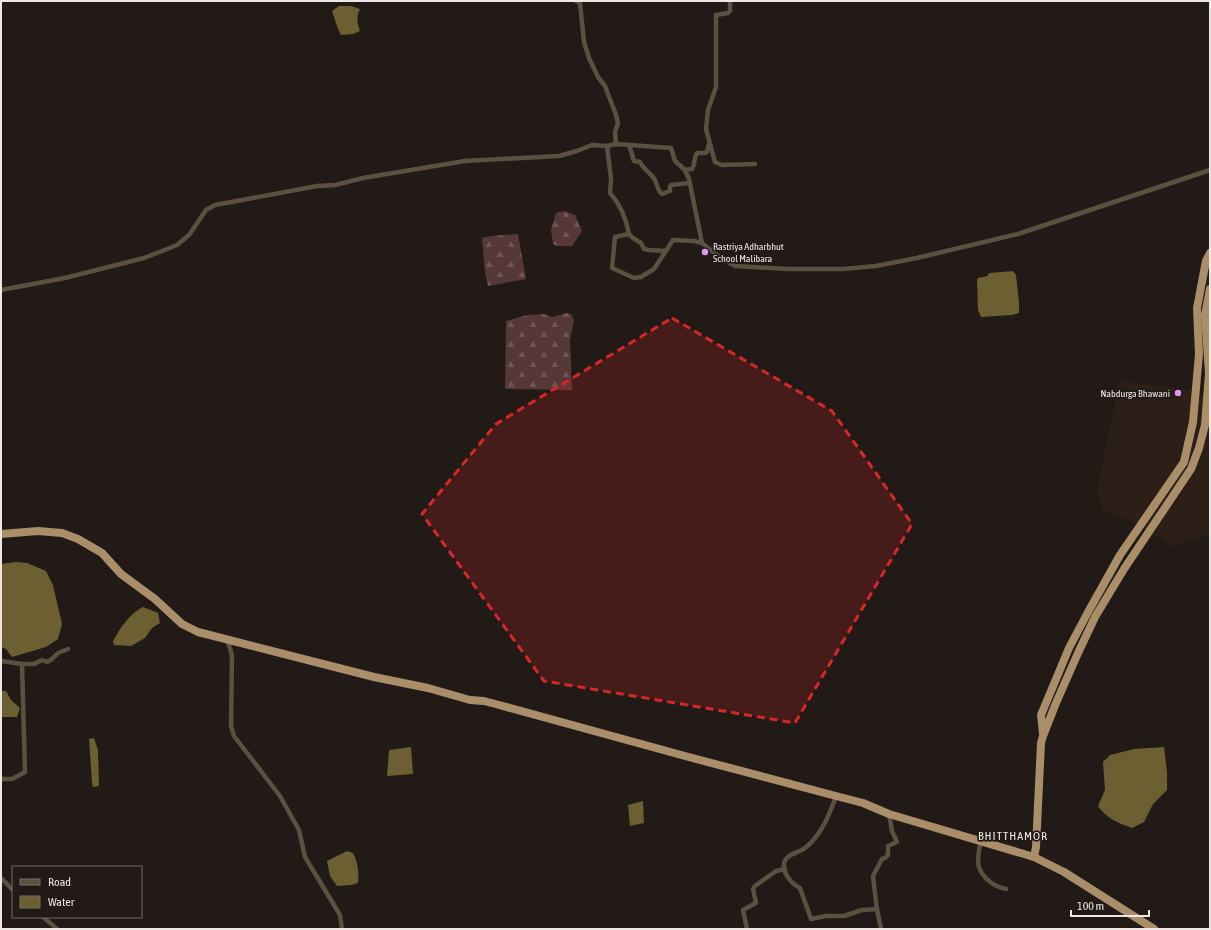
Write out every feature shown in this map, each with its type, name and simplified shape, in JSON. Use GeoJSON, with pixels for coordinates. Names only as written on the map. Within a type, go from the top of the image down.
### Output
{"type":"FeatureCollection","features":[{"type":"Feature","properties":{"kind":"highway"},"geometry":{"type":"LineString","coordinates":[[1043,736],[1078,653],[1096,617],[1124,569],[1191,469],[1199,448],[1205,424],[1209,373],[1197,308],[1206,261],[1210,253]]}},
{"type":"Feature","properties":{"kind":"highway"},"geometry":{"type":"LineString","coordinates":[[1034,857],[1038,824],[1040,760],[1043,736],[1041,714],[1069,648],[1120,555],[1158,502],[1184,462],[1206,356],[1206,314],[1210,289]]}},
{"type":"Feature","properties":{"kind":"highway"},"geometry":{"type":"LineString","coordinates":[[1158,502],[1165,507]]}},
{"type":"Feature","properties":{"kind":"highway"},"geometry":{"type":"LineString","coordinates":[[1,534],[38,530],[62,533],[78,539],[102,553],[121,574],[155,600],[182,624],[198,632],[374,677],[428,688],[470,700],[484,701],[863,803],[889,814],[1034,857],[1064,872],[1154,929]]}},
{"type":"Feature","properties":{"kind":"highway"},"geometry":{"type":"LineString","coordinates":[[1069,648],[1078,653]]}},
{"type":"Feature","properties":{"kind":"street"},"geometry":{"type":"LineString","coordinates":[[576,1],[580,3],[584,42],[589,58],[598,77],[605,86],[616,115],[618,123],[615,132],[616,144]]}},
{"type":"Feature","properties":{"kind":"street"},"geometry":{"type":"LineString","coordinates":[[730,1],[730,11],[728,13],[716,15],[716,87],[707,116],[706,129],[715,162],[722,164],[755,164]]}},
{"type":"Feature","properties":{"kind":"street"},"geometry":{"type":"LineString","coordinates":[[685,170],[692,169],[695,164],[695,156],[697,153],[707,152],[710,140]]}},
{"type":"Feature","properties":{"kind":"street"},"geometry":{"type":"LineString","coordinates":[[1,290],[65,278],[144,258],[177,245],[189,235],[206,210],[215,205],[466,161],[559,156],[592,145],[607,146],[616,144],[670,148],[675,161],[685,170],[690,182],[702,243]]}},
{"type":"Feature","properties":{"kind":"street"},"geometry":{"type":"LineString","coordinates":[[629,145],[634,161],[640,162],[643,169],[654,177],[662,194],[670,191],[671,185],[690,182]]}},
{"type":"Feature","properties":{"kind":"street"},"geometry":{"type":"LineString","coordinates":[[607,146],[611,179],[610,192],[621,208],[627,223],[629,234],[641,243],[644,249],[666,252]]}},
{"type":"Feature","properties":{"kind":"street"},"geometry":{"type":"LineString","coordinates":[[629,234],[615,237],[612,268],[634,278],[641,277],[654,269],[673,240],[702,243],[711,251],[735,266],[788,269],[843,269],[876,266],[1018,234],[1210,170]]}},
{"type":"Feature","properties":{"kind":"street"},"geometry":{"type":"LineString","coordinates":[[227,639],[232,656],[231,726],[234,736],[280,796],[299,830],[304,858],[340,915],[342,929]]}},
{"type":"Feature","properties":{"kind":"street"},"geometry":{"type":"LineString","coordinates":[[1,661],[22,664],[34,664],[42,660],[47,662],[58,653],[68,649]]}},
{"type":"Feature","properties":{"kind":"street"},"geometry":{"type":"LineString","coordinates":[[1,779],[12,779],[25,772],[22,664]]}},
{"type":"Feature","properties":{"kind":"street"},"geometry":{"type":"LineString","coordinates":[[836,796],[829,817],[815,838],[804,849],[786,858],[784,864],[785,869],[789,880],[800,888],[812,919],[826,916],[844,916],[862,910],[877,909],[877,911]]}},
{"type":"Feature","properties":{"kind":"street"},"geometry":{"type":"LineString","coordinates":[[880,929],[873,876],[882,858],[885,858],[888,855],[888,846],[897,842],[892,831],[889,814]]}},
{"type":"Feature","properties":{"kind":"street"},"geometry":{"type":"LineString","coordinates":[[981,842],[979,846],[979,867],[988,880],[999,888],[1006,889]]}},
{"type":"Feature","properties":{"kind":"street"},"geometry":{"type":"LineString","coordinates":[[747,929],[743,910],[756,903],[753,889],[776,871],[785,869]]}},
{"type":"Feature","properties":{"kind":"street"},"geometry":{"type":"LineString","coordinates":[[1,878],[12,889]]}},
{"type":"Feature","properties":{"kind":"street"},"geometry":{"type":"LineString","coordinates":[[44,918],[57,929]]}},
{"type":"Feature","properties":{"kind":"highlighted area"},"geometry":{"type":"Polygon","coordinates":[[[672,318],[832,411],[912,524],[795,723],[544,681],[422,514],[496,424],[672,318]]]}},
{"type":"Feature","properties":{"kind":"shaded area"},"geometry":{"type":"Polygon","coordinates":[[[1119,381],[1192,390],[1202,397],[1210,397],[1210,535],[1173,547],[1131,521],[1103,511],[1097,490],[1119,381]]]}},
{"type":"Feature","properties":{"kind":"green space"},"geometry":{"type":"Polygon","coordinates":[[[564,211],[575,215],[582,231],[572,246],[557,246],[553,244],[551,230],[556,213],[564,211]]]}},
{"type":"Feature","properties":{"kind":"green space"},"geometry":{"type":"Polygon","coordinates":[[[518,234],[526,279],[488,286],[485,273],[482,238],[518,234]]]}},
{"type":"Feature","properties":{"kind":"green space"},"geometry":{"type":"Polygon","coordinates":[[[567,313],[571,314],[574,321],[570,339],[572,390],[505,389],[506,321],[527,315],[544,314],[552,317],[567,313]]]}},
{"type":"Feature","properties":{"kind":"water"},"geometry":{"type":"Polygon","coordinates":[[[339,6],[351,6],[360,9],[357,20],[360,31],[353,34],[341,35],[332,11],[339,6]]]}},
{"type":"Feature","properties":{"kind":"water"},"geometry":{"type":"Polygon","coordinates":[[[1013,271],[1016,275],[1019,313],[1012,315],[981,317],[978,310],[978,278],[988,276],[990,273],[1013,271]]]}},
{"type":"Feature","properties":{"kind":"water"},"geometry":{"type":"Polygon","coordinates":[[[16,562],[27,563],[46,571],[53,585],[62,624],[58,639],[46,647],[12,657],[6,649],[1,647],[1,564],[16,562]]]}},
{"type":"Feature","properties":{"kind":"water"},"geometry":{"type":"Polygon","coordinates":[[[143,607],[158,613],[160,623],[152,628],[145,638],[131,646],[114,645],[113,641],[126,621],[143,607]]]}},
{"type":"Feature","properties":{"kind":"water"},"geometry":{"type":"Polygon","coordinates":[[[1,691],[6,691],[11,700],[20,708],[17,717],[1,717],[1,691]]]}},
{"type":"Feature","properties":{"kind":"water"},"geometry":{"type":"Polygon","coordinates":[[[94,738],[98,750],[99,786],[93,787],[89,739],[94,738]]]}},
{"type":"Feature","properties":{"kind":"water"},"geometry":{"type":"Polygon","coordinates":[[[411,747],[413,774],[387,776],[389,750],[411,747]]]}},
{"type":"Feature","properties":{"kind":"water"},"geometry":{"type":"Polygon","coordinates":[[[1164,747],[1167,772],[1167,790],[1153,804],[1144,822],[1132,828],[1117,822],[1105,814],[1098,806],[1105,790],[1103,762],[1110,755],[1134,749],[1164,747]]]}},
{"type":"Feature","properties":{"kind":"water"},"geometry":{"type":"Polygon","coordinates":[[[643,801],[644,823],[630,826],[628,805],[643,801]]]}},
{"type":"Feature","properties":{"kind":"water"},"geometry":{"type":"Polygon","coordinates":[[[347,851],[353,853],[356,860],[358,883],[337,886],[330,876],[327,861],[347,851]]]}},
{"type":"Feature","properties":{"kind":"place","name":"Rastriya Adharbhut School Malibara"},"geometry":{"type":"Point","coordinates":[705,252]}},
{"type":"Feature","properties":{"kind":"place","name":"Nabdurga Bhawani"},"geometry":{"type":"Point","coordinates":[1178,393]}},
{"type":"Feature","properties":{"kind":"district","name":"BHITTHAMOR"},"geometry":{"type":"Point","coordinates":[1013,836]}}]}
